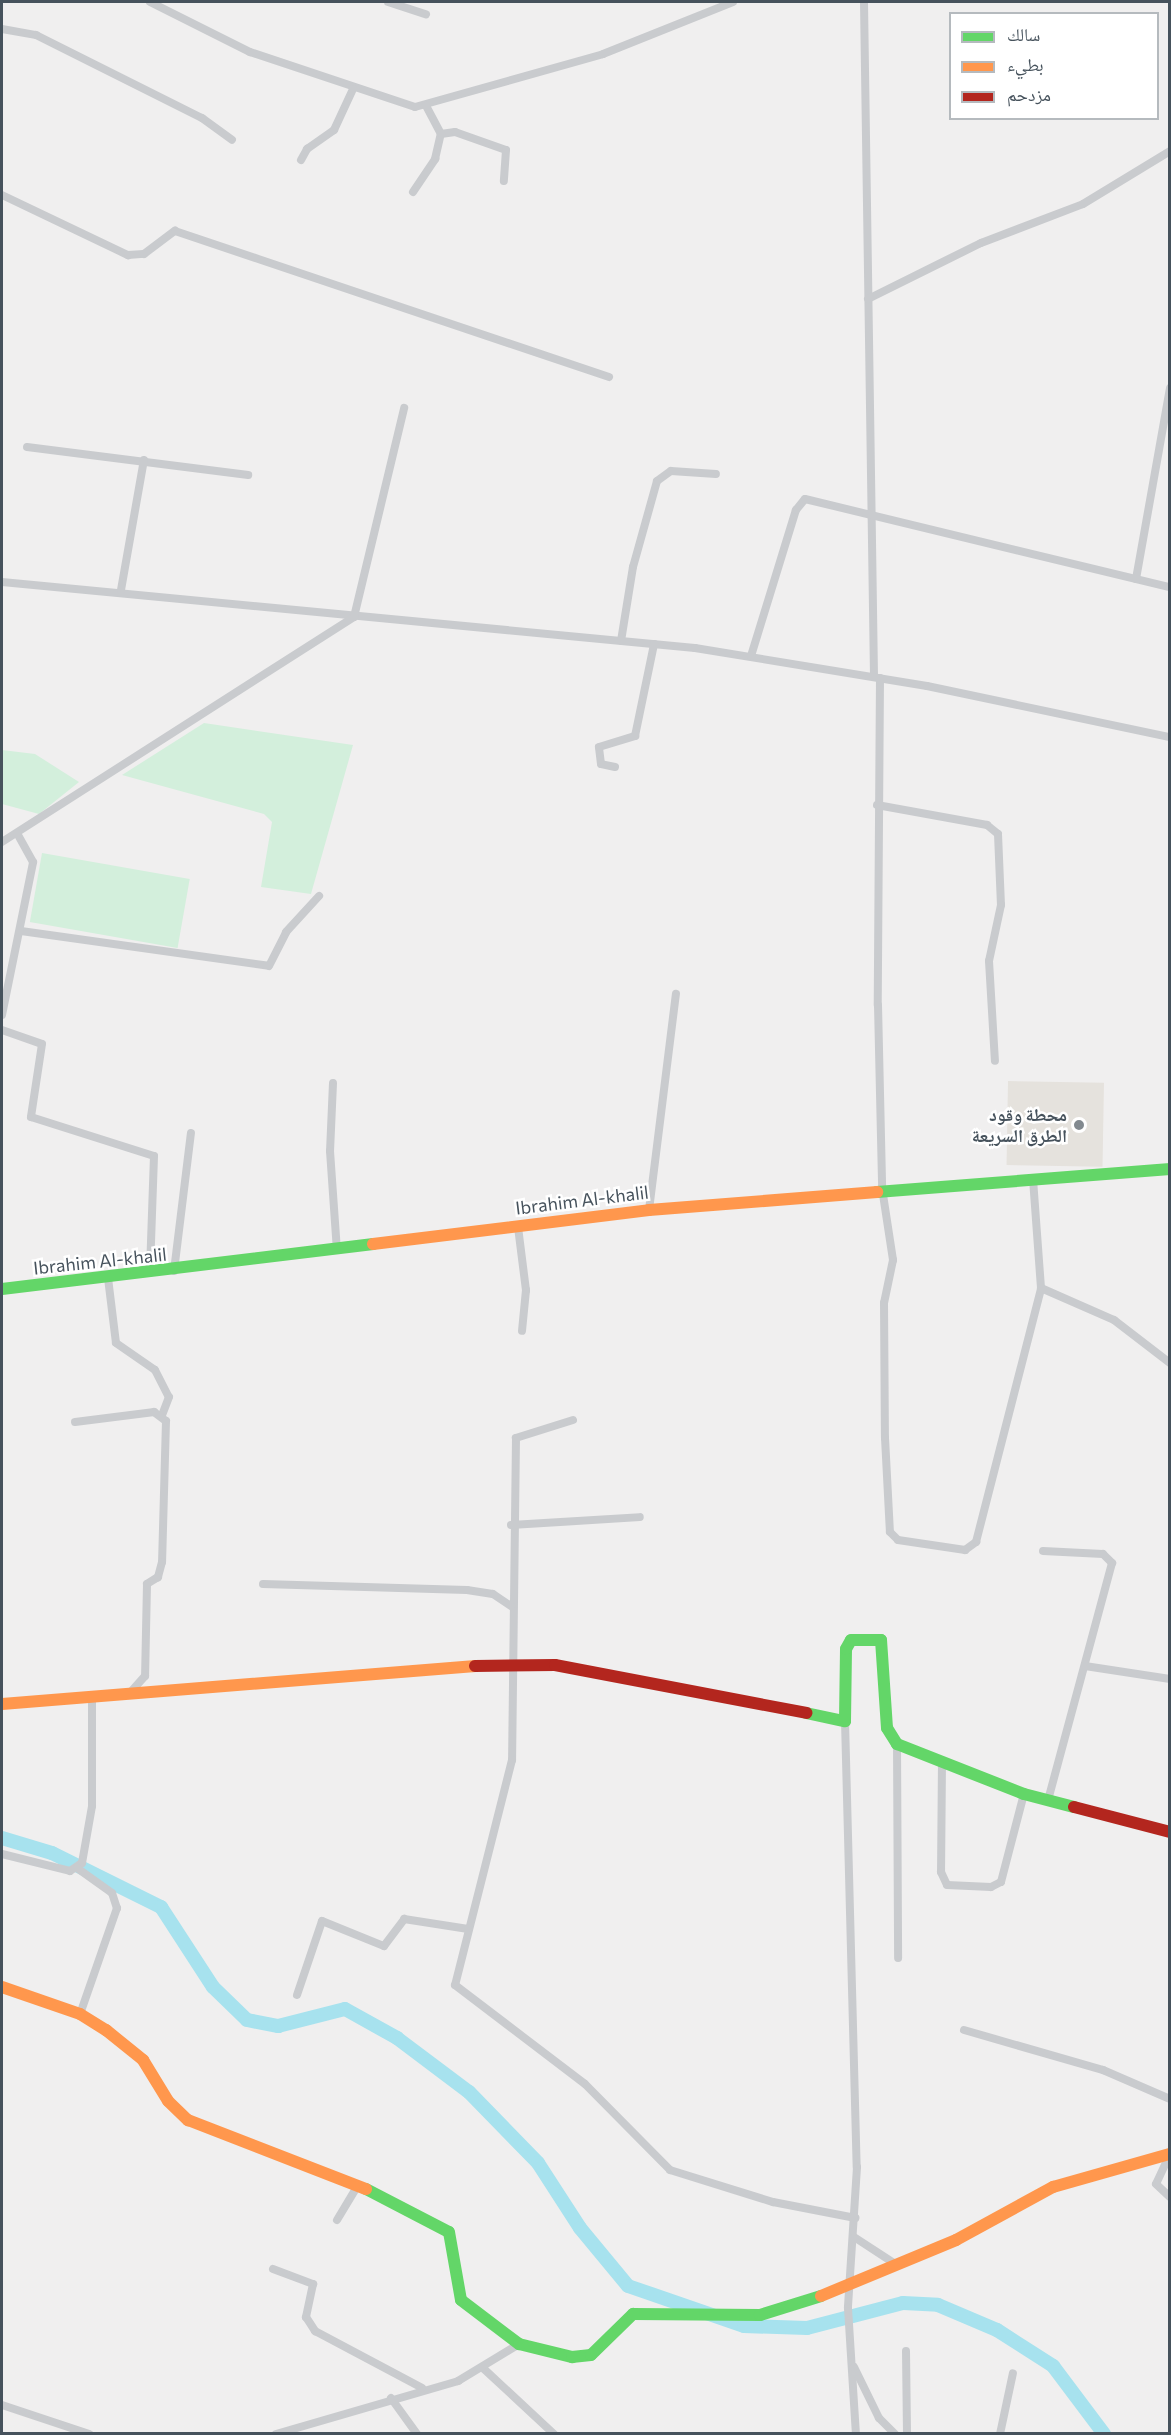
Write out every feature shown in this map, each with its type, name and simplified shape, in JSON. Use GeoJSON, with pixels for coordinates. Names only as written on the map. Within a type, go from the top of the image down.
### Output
{"type":"FeatureCollection","features":[{"type":"Feature","properties":{"kind":"street"},"geometry":{"type":"LineString","coordinates":[[150,2],[250,52],[353,89],[426,106],[603,54],[733,2]]}},
{"type":"Feature","properties":{"kind":"street"},"geometry":{"type":"LineString","coordinates":[[388,2],[426,14]]}},
{"type":"Feature","properties":{"kind":"street"},"geometry":{"type":"LineString","coordinates":[[864,2],[868,299],[878,678],[877,805],[882,1188],[893,1260],[884,1303],[893,1537],[965,1550],[976,1542],[1041,1288],[1033,1178]]}},
{"type":"Feature","properties":{"kind":"street"},"geometry":{"type":"LineString","coordinates":[[2,29],[36,35],[202,118],[232,140]]}},
{"type":"Feature","properties":{"kind":"street"},"geometry":{"type":"LineString","coordinates":[[301,160],[307,149],[334,130],[353,89]]}},
{"type":"Feature","properties":{"kind":"street"},"geometry":{"type":"LineString","coordinates":[[413,192],[435,159],[441,134],[426,106]]}},
{"type":"Feature","properties":{"kind":"street"},"geometry":{"type":"LineString","coordinates":[[441,134],[455,132],[506,150],[504,181]]}},
{"type":"Feature","properties":{"kind":"street"},"geometry":{"type":"LineString","coordinates":[[868,299],[981,243],[1083,204],[1170,151]]}},
{"type":"Feature","properties":{"kind":"street"},"geometry":{"type":"LineString","coordinates":[[2,195],[128,255],[144,254],[175,231],[609,377]]}},
{"type":"Feature","properties":{"kind":"street"},"geometry":{"type":"LineString","coordinates":[[1136,579],[1170,388]]}},
{"type":"Feature","properties":{"kind":"street"},"geometry":{"type":"LineString","coordinates":[[2,842],[354,616],[404,408]]}},
{"type":"Feature","properties":{"kind":"street"},"geometry":{"type":"LineString","coordinates":[[27,447],[144,460],[248,475]]}},
{"type":"Feature","properties":{"kind":"street"},"geometry":{"type":"LineString","coordinates":[[121,590],[144,460]]}},
{"type":"Feature","properties":{"kind":"street"},"geometry":{"type":"LineString","coordinates":[[621,641],[633,567],[657,481],[671,471],[716,474]]}},
{"type":"Feature","properties":{"kind":"street"},"geometry":{"type":"LineString","coordinates":[[751,656],[800,502],[815,500],[873,519],[1170,587]]}},
{"type":"Feature","properties":{"kind":"street"},"geometry":{"type":"LineString","coordinates":[[2,582],[121,590],[354,616],[654,644],[751,656],[878,678],[1170,737]]}},
{"type":"Feature","properties":{"kind":"street"},"geometry":{"type":"LineString","coordinates":[[615,767],[601,764],[598,747],[635,736],[654,644]]}},
{"type":"Feature","properties":{"kind":"street"},"geometry":{"type":"LineString","coordinates":[[877,805],[987,825],[998,834],[1001,905],[989,961],[995,1061]]}},
{"type":"Feature","properties":{"kind":"street"},"geometry":{"type":"LineString","coordinates":[[2,1015],[21,931],[33,862],[17,833]]}},
{"type":"Feature","properties":{"kind":"street"},"geometry":{"type":"LineString","coordinates":[[21,931],[269,966],[286,932],[319,896]]}},
{"type":"Feature","properties":{"kind":"street"},"geometry":{"type":"LineString","coordinates":[[649,1210],[676,994]]}},
{"type":"Feature","properties":{"kind":"street"},"geometry":{"type":"LineString","coordinates":[[2,1030],[42,1044],[31,1117],[154,1156],[150,1274]]}},
{"type":"Feature","properties":{"kind":"street"},"geometry":{"type":"LineString","coordinates":[[333,1083],[330,1150],[337,1250]]}},
{"type":"Feature","properties":{"kind":"street"},"geometry":{"type":"LineString","coordinates":[[174,1271],[191,1132]]}},
{"type":"Feature","properties":{"kind":"street","name":"Ibrahim Al-khalil"},"geometry":{"type":"LineString","coordinates":[[2,1289],[150,1274],[649,1210],[882,1188],[1170,1169]]}},
{"type":"Feature","properties":{"kind":"street"},"geometry":{"type":"LineString","coordinates":[[518,1227],[525,1290],[522,1331]]}},
{"type":"Feature","properties":{"kind":"street"},"geometry":{"type":"LineString","coordinates":[[108,1278],[116,1343],[155,1370],[169,1397],[162,1415],[162,1562],[158,1577],[147,1584],[145,1676],[128,1695]]}},
{"type":"Feature","properties":{"kind":"street"},"geometry":{"type":"LineString","coordinates":[[1041,1288],[1114,1320],[1170,1363]]}},
{"type":"Feature","properties":{"kind":"street"},"geometry":{"type":"LineString","coordinates":[[75,1422],[162,1415]]}},
{"type":"Feature","properties":{"kind":"street"},"geometry":{"type":"LineString","coordinates":[[573,1420],[516,1438],[511,1525],[512,1760],[455,1985],[585,2084],[670,2170],[773,2202],[855,2218]]}},
{"type":"Feature","properties":{"kind":"street"},"geometry":{"type":"LineString","coordinates":[[511,1525],[640,1517]]}},
{"type":"Feature","properties":{"kind":"street"},"geometry":{"type":"LineString","coordinates":[[1043,1551],[1110,1557],[1085,1666],[1048,1801]]}},
{"type":"Feature","properties":{"kind":"street"},"geometry":{"type":"LineString","coordinates":[[263,1584],[467,1590],[493,1594],[511,1606]]}},
{"type":"Feature","properties":{"kind":"street"},"geometry":{"type":"LineString","coordinates":[[856,2433],[851,2362],[850,2286],[855,2218],[851,1811],[845,1721],[846,1649],[851,1640],[881,1640],[887,1728],[897,1744],[898,1958]]}},
{"type":"Feature","properties":{"kind":"street"},"geometry":{"type":"LineString","coordinates":[[2,1704],[92,1700],[128,1695],[510,1663],[555,1665],[845,1721]]}},
{"type":"Feature","properties":{"kind":"street"},"geometry":{"type":"LineString","coordinates":[[1085,1666],[1170,1679]]}},
{"type":"Feature","properties":{"kind":"street"},"geometry":{"type":"LineString","coordinates":[[77,1868],[93,1806],[92,1700]]}},
{"type":"Feature","properties":{"kind":"street"},"geometry":{"type":"LineString","coordinates":[[897,1744],[1024,1794],[1170,1832]]}},
{"type":"Feature","properties":{"kind":"street"},"geometry":{"type":"LineString","coordinates":[[942,1761],[941,1872],[947,1885],[991,1887],[1001,1882],[1024,1794]]}},
{"type":"Feature","properties":{"kind":"street"},"geometry":{"type":"LineString","coordinates":[[2,1854],[77,1868],[112,1893],[117,1908],[80,2014]]}},
{"type":"Feature","properties":{"kind":"street"},"geometry":{"type":"LineString","coordinates":[[297,1995],[322,1921],[384,1946],[404,1919],[468,1929]]}},
{"type":"Feature","properties":{"kind":"street"},"geometry":{"type":"LineString","coordinates":[[2,1987],[80,2014],[142,2060],[168,2101],[188,2120],[293,2164],[318,2167],[449,2232],[461,2300],[519,2344],[582,2358],[633,2314],[760,2315],[850,2286],[1053,2187],[1170,2154]]}},
{"type":"Feature","properties":{"kind":"street"},"geometry":{"type":"LineString","coordinates":[[964,2030],[1103,2070],[1170,2099]]}},
{"type":"Feature","properties":{"kind":"street"},"geometry":{"type":"LineString","coordinates":[[1170,2154],[1156,2184],[1170,2197]]}},
{"type":"Feature","properties":{"kind":"street"},"geometry":{"type":"LineString","coordinates":[[337,2220],[357,2187]]}},
{"type":"Feature","properties":{"kind":"street"},"geometry":{"type":"LineString","coordinates":[[854,2237],[897,2265]]}},
{"type":"Feature","properties":{"kind":"street"},"geometry":{"type":"LineString","coordinates":[[273,2269],[313,2284],[306,2317],[315,2331],[422,2388]]}},
{"type":"Feature","properties":{"kind":"street"},"geometry":{"type":"LineString","coordinates":[[276,2433],[297,2430],[484,2369],[519,2344]]}},
{"type":"Feature","properties":{"kind":"street"},"geometry":{"type":"LineString","coordinates":[[906,2351],[907,2433]]}},
{"type":"Feature","properties":{"kind":"street"},"geometry":{"type":"LineString","coordinates":[[851,2362],[879,2418],[895,2433]]}},
{"type":"Feature","properties":{"kind":"street"},"geometry":{"type":"LineString","coordinates":[[484,2369],[554,2433]]}},
{"type":"Feature","properties":{"kind":"street"},"geometry":{"type":"LineString","coordinates":[[999,2433],[1013,2373]]}},
{"type":"Feature","properties":{"kind":"street"},"geometry":{"type":"LineString","coordinates":[[391,2398],[417,2433]]}},
{"type":"Feature","properties":{"kind":"street"},"geometry":{"type":"LineString","coordinates":[[2,2405],[89,2433]]}},
{"type":"Feature","properties":{"kind":"shaded area"},"geometry":{"type":"Polygon","coordinates":[[[1008,1081],[1104,1083],[1103,1167],[1007,1165],[1008,1081]]]}},
{"type":"Feature","properties":{"kind":"green space"},"geometry":{"type":"Polygon","coordinates":[[[204,723],[353,745],[311,894],[261,887],[272,822],[264,814],[122,775],[204,723]]]}},
{"type":"Feature","properties":{"kind":"green space"},"geometry":{"type":"Polygon","coordinates":[[[2,750],[35,754],[79,782],[39,814],[2,804],[2,750]]]}},
{"type":"Feature","properties":{"kind":"green space"},"geometry":{"type":"Polygon","coordinates":[[[42,853],[190,879],[178,948],[30,922],[42,853]]]}},
{"type":"Feature","properties":{"kind":"waterway"},"geometry":{"type":"LineString","coordinates":[[2,1838],[52,1853],[161,1907],[213,1987],[247,2020],[278,2026],[345,2009],[397,2038],[469,2092],[538,2163],[580,2228],[628,2286],[744,2326],[807,2328],[903,2303],[938,2305],[997,2330],[1053,2366],[1104,2434]]}},
{"type":"Feature","properties":{"kind":"traffic: fast"},"geometry":{"type":"LineString","coordinates":[[877,1192],[1170,1169]]}},
{"type":"Feature","properties":{"kind":"traffic: fast"},"geometry":{"type":"LineString","coordinates":[[2,1289],[373,1244]]}},
{"type":"Feature","properties":{"kind":"traffic: fast"},"geometry":{"type":"LineString","coordinates":[[806,1713],[845,1721],[846,1649],[851,1640],[881,1640],[887,1728],[897,1744],[1024,1794],[1074,1807]]}},
{"type":"Feature","properties":{"kind":"traffic: fast"},"geometry":{"type":"LineString","coordinates":[[366,2189],[449,2232],[461,2300],[519,2344],[572,2357],[591,2355],[633,2314],[760,2315],[821,2296]]}},
{"type":"Feature","properties":{"kind":"traffic: slow"},"geometry":{"type":"LineString","coordinates":[[373,1244],[649,1210],[877,1192]]}},
{"type":"Feature","properties":{"kind":"traffic: slow"},"geometry":{"type":"LineString","coordinates":[[2,1704],[475,1666]]}},
{"type":"Feature","properties":{"kind":"traffic: slow"},"geometry":{"type":"LineString","coordinates":[[2,1987],[80,2014],[106,2030],[143,2060],[168,2101],[188,2120],[366,2189]]}},
{"type":"Feature","properties":{"kind":"traffic: slow"},"geometry":{"type":"LineString","coordinates":[[821,2296],[956,2240],[1053,2187],[1170,2154]]}},
{"type":"Feature","properties":{"kind":"traffic: jam"},"geometry":{"type":"LineString","coordinates":[[475,1666],[555,1665],[806,1713]]}},
{"type":"Feature","properties":{"kind":"traffic: jam"},"geometry":{"type":"LineString","coordinates":[[1074,1807],[1170,1832]]}},
{"type":"Feature","properties":{"kind":"place","name":"محطة وقود الطرق السريعة"},"geometry":{"type":"Point","coordinates":[1079,1125]}}]}
